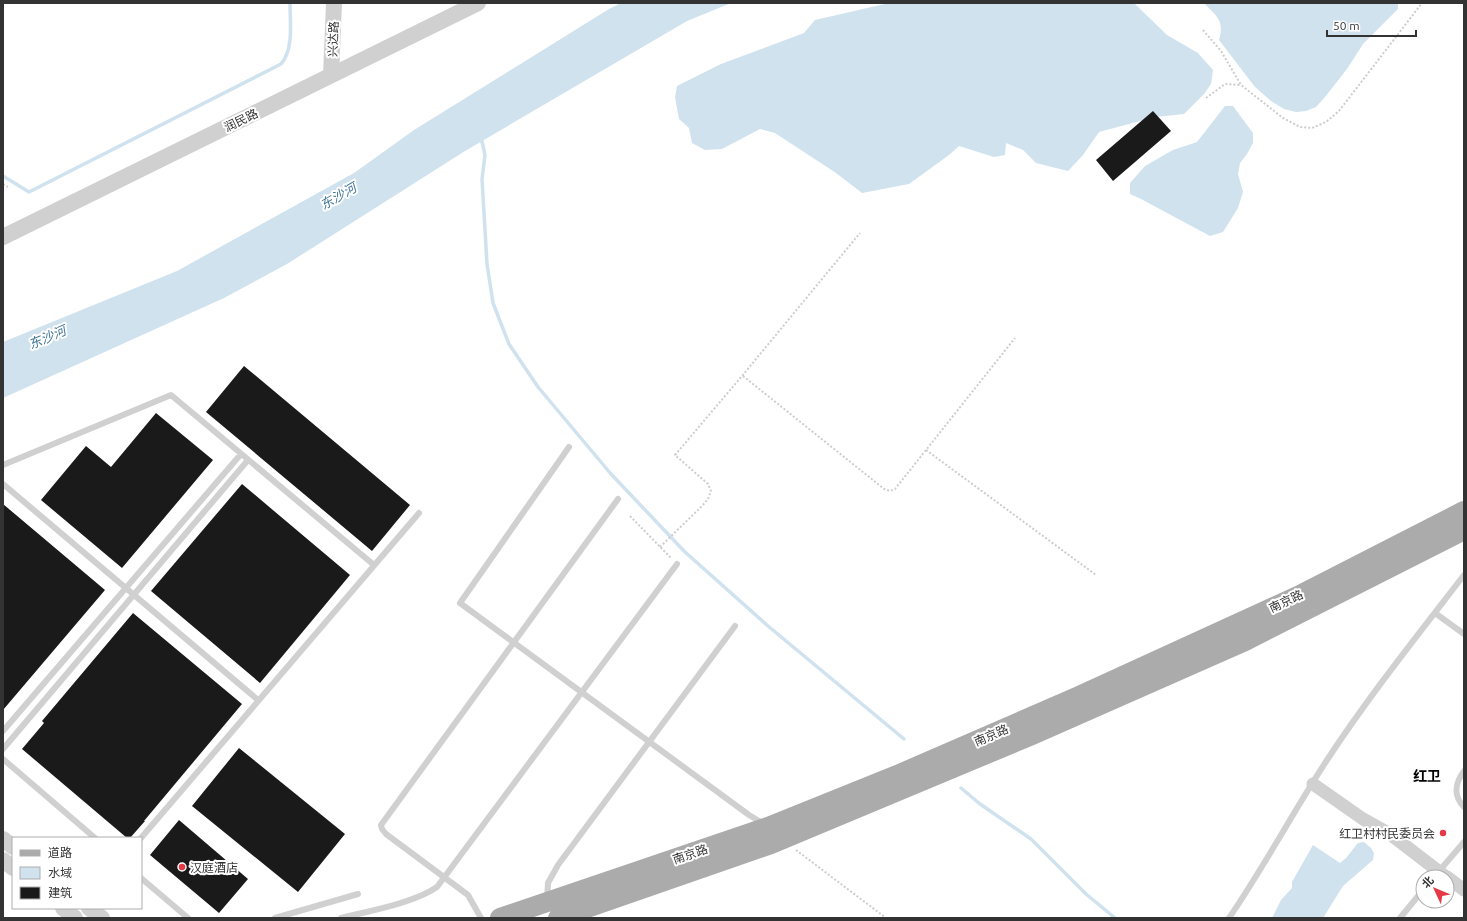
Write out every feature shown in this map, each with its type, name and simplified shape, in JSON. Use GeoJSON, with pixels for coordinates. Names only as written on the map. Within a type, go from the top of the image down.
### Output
{"type":"FeatureCollection","features":[{"type":"Feature","properties":{"kind":"main road","name":"南京路"},"geometry":{"type":"LineString","coordinates":[[775,833],[902,772],[1084,694],[1302,594],[1464,511]]}},
{"type":"Feature","properties":{"kind":"main road","name":"南京路"},"geometry":{"type":"LineString","coordinates":[[500,918],[552,910],[775,833],[1032,735],[1245,641],[1464,530]]}},
{"type":"Feature","properties":{"kind":"street","name":"兴达路"},"geometry":{"type":"LineString","coordinates":[[332,75],[334,3]]}},
{"type":"Feature","properties":{"kind":"street","name":"润民路"},"geometry":{"type":"LineString","coordinates":[[3,237],[478,3]]}},
{"type":"Feature","properties":{"kind":"street"},"geometry":{"type":"LineString","coordinates":[[1313,784],[1363,819],[1390,834],[1433,869]]}},
{"type":"Feature","properties":{"kind":"street"},"geometry":{"type":"LineString","coordinates":[[3,839],[12,846]]}},
{"type":"Feature","properties":{"kind":"street"},"geometry":{"type":"LineString","coordinates":[[3,860],[12,867]]}},
{"type":"Feature","properties":{"kind":"street"},"geometry":{"type":"LineString","coordinates":[[1455,884],[1464,890]]}},
{"type":"Feature","properties":{"kind":"street"},"geometry":{"type":"LineString","coordinates":[[64,909],[75,918]]}},
{"type":"Feature","properties":{"kind":"street"},"geometry":{"type":"LineString","coordinates":[[90,909],[102,918]]}},
{"type":"Feature","properties":{"kind":"lane"},"geometry":{"type":"LineString","coordinates":[[3,465],[171,395],[374,565]]}},
{"type":"Feature","properties":{"kind":"lane"},"geometry":{"type":"LineString","coordinates":[[569,447],[460,603],[775,833]]}},
{"type":"Feature","properties":{"kind":"lane"},"geometry":{"type":"LineString","coordinates":[[3,731],[241,454]]}},
{"type":"Feature","properties":{"kind":"lane"},"geometry":{"type":"LineString","coordinates":[[3,749],[248,460]]}},
{"type":"Feature","properties":{"kind":"lane"},"geometry":{"type":"LineString","coordinates":[[3,484],[258,700]]}},
{"type":"Feature","properties":{"kind":"lane"},"geometry":{"type":"LineString","coordinates":[[481,918],[468,895],[386,834],[382,830],[381,825],[618,499]]}},
{"type":"Feature","properties":{"kind":"lane"},"geometry":{"type":"LineString","coordinates":[[141,837],[419,513]]}},
{"type":"Feature","properties":{"kind":"lane"},"geometry":{"type":"LineString","coordinates":[[341,918],[409,900],[430,892],[438,887],[677,564]]}},
{"type":"Feature","properties":{"kind":"lane"},"geometry":{"type":"LineString","coordinates":[[1229,918],[1252,885],[1326,761],[1371,696],[1464,575]]}},
{"type":"Feature","properties":{"kind":"lane"},"geometry":{"type":"LineString","coordinates":[[1435,613],[1464,634]]}},
{"type":"Feature","properties":{"kind":"lane"},"geometry":{"type":"LineString","coordinates":[[552,910],[548,883],[558,865],[735,626]]}},
{"type":"Feature","properties":{"kind":"lane"},"geometry":{"type":"LineString","coordinates":[[3,759],[94,837]]}},
{"type":"Feature","properties":{"kind":"lane"},"geometry":{"type":"LineString","coordinates":[[1464,771],[1459,777],[1456,790],[1457,798],[1464,807]]}},
{"type":"Feature","properties":{"kind":"lane"},"geometry":{"type":"LineString","coordinates":[[1447,869],[1464,842]]}},
{"type":"Feature","properties":{"kind":"lane"},"geometry":{"type":"LineString","coordinates":[[142,879],[188,918]]}},
{"type":"Feature","properties":{"kind":"lane"},"geometry":{"type":"LineString","coordinates":[[275,918],[358,894]]}},
{"type":"Feature","properties":{"kind":"lane"},"geometry":{"type":"LineString","coordinates":[[1400,918],[1415,900]]}},
{"type":"Feature","properties":{"kind":"path"},"geometry":{"type":"LineString","coordinates":[[1203,30],[1221,50],[1241,85],[1283,118],[1300,127],[1312,128],[1326,122],[1339,111],[1422,3]]}},
{"type":"Feature","properties":{"kind":"path"},"geometry":{"type":"LineString","coordinates":[[1206,98],[1225,84],[1241,85]]}},
{"type":"Feature","properties":{"kind":"path"},"geometry":{"type":"LineString","coordinates":[[3,184],[8,187]]}},
{"type":"Feature","properties":{"kind":"path"},"geometry":{"type":"LineString","coordinates":[[660,547],[702,506],[708,499],[711,491],[708,484],[675,454],[742,376],[860,233]]}},
{"type":"Feature","properties":{"kind":"path"},"geometry":{"type":"LineString","coordinates":[[742,376],[884,489],[890,491],[895,488],[1015,338]]}},
{"type":"Feature","properties":{"kind":"path"},"geometry":{"type":"LineString","coordinates":[[926,450],[1096,575]]}},
{"type":"Feature","properties":{"kind":"path"},"geometry":{"type":"LineString","coordinates":[[630,516],[677,564]]}},
{"type":"Feature","properties":{"kind":"path"},"geometry":{"type":"LineString","coordinates":[[775,833],[886,918]]}},
{"type":"Feature","properties":{"kind":"water","name":"东沙河"},"geometry":{"type":"Polygon","coordinates":[[[621,3],[731,3],[687,21],[465,151],[287,264],[224,298],[3,398],[3,342],[177,271],[354,173],[414,130],[621,3]]]}},
{"type":"Feature","properties":{"kind":"water"},"geometry":{"type":"Polygon","coordinates":[[[889,3],[1134,3],[1167,35],[1198,53],[1213,70],[1211,84],[1204,94],[1184,114],[1155,117],[1099,132],[1083,155],[1068,171],[1036,163],[1023,150],[1006,143],[1005,155],[994,157],[959,146],[909,184],[862,193],[836,173],[775,133],[760,129],[722,149],[705,150],[692,143],[689,128],[679,119],[675,97],[677,86],[721,64],[804,33],[815,20],[889,3]]]}},
{"type":"Feature","properties":{"kind":"water"},"geometry":{"type":"Polygon","coordinates":[[[1204,3],[1398,3],[1398,9],[1363,44],[1347,69],[1316,107],[1306,111],[1296,112],[1284,109],[1271,101],[1255,87],[1219,40],[1221,33],[1220,23],[1216,15],[1204,3]]]}},
{"type":"Feature","properties":{"kind":"water"},"geometry":{"type":"Polygon","coordinates":[[[1225,106],[1233,106],[1253,133],[1253,143],[1240,163],[1238,174],[1243,192],[1238,208],[1223,232],[1210,236],[1130,194],[1130,183],[1145,166],[1173,150],[1197,142],[1225,106]]]}},
{"type":"Feature","properties":{"kind":"water"},"geometry":{"type":"Polygon","coordinates":[[[1364,842],[1374,853],[1373,860],[1343,886],[1323,918],[1272,918],[1281,900],[1292,888],[1292,882],[1313,845],[1340,863],[1358,843],[1364,842]]]}},
{"type":"Feature","properties":{"kind":"building"},"geometry":{"type":"Polygon","coordinates":[[[1153,111],[1171,131],[1113,181],[1096,160],[1153,111]]]}},
{"type":"Feature","properties":{"kind":"building"},"geometry":{"type":"Polygon","coordinates":[[[244,366],[410,505],[372,551],[206,412],[244,366]]]}},
{"type":"Feature","properties":{"kind":"building"},"geometry":{"type":"Polygon","coordinates":[[[156,413],[213,460],[122,568],[41,500],[86,446],[111,467],[156,413]]]}},
{"type":"Feature","properties":{"kind":"building"},"geometry":{"type":"Polygon","coordinates":[[[242,484],[350,575],[260,683],[151,591],[242,484]]]}},
{"type":"Feature","properties":{"kind":"building"},"geometry":{"type":"Polygon","coordinates":[[[3,504],[105,590],[3,710],[3,504]]]}},
{"type":"Feature","properties":{"kind":"building"},"geometry":{"type":"Polygon","coordinates":[[[133,613],[242,704],[131,837],[126,837],[22,749],[44,723],[42,721],[133,613]]]}},
{"type":"Feature","properties":{"kind":"building"},"geometry":{"type":"Polygon","coordinates":[[[239,748],[345,834],[298,892],[192,806],[239,748]]]}},
{"type":"Feature","properties":{"kind":"building"},"geometry":{"type":"Polygon","coordinates":[[[179,820],[248,879],[219,913],[150,855],[179,820]]]}},
{"type":"Feature","properties":{"kind":"waterway"},"geometry":{"type":"LineString","coordinates":[[3,176],[29,192],[281,64],[285,58],[290,43],[290,3]]}},
{"type":"Feature","properties":{"kind":"waterway"},"geometry":{"type":"LineString","coordinates":[[481,137],[485,155],[482,179],[487,264],[493,303],[509,344],[538,387],[611,474],[685,552],[768,626],[904,739]]}},
{"type":"Feature","properties":{"kind":"waterway"},"geometry":{"type":"LineString","coordinates":[[961,788],[980,804],[1031,839],[1086,894],[1115,918]]}},
{"type":"Feature","properties":{"kind":"place","name":"红卫村村民委员会"},"geometry":{"type":"Point","coordinates":[1443,833]}},
{"type":"Feature","properties":{"kind":"place","name":"汉庭酒店"},"geometry":{"type":"Point","coordinates":[182,867]}},
{"type":"Feature","properties":{"kind":"district","name":"红卫"},"geometry":{"type":"Point","coordinates":[1427,776]}}]}
